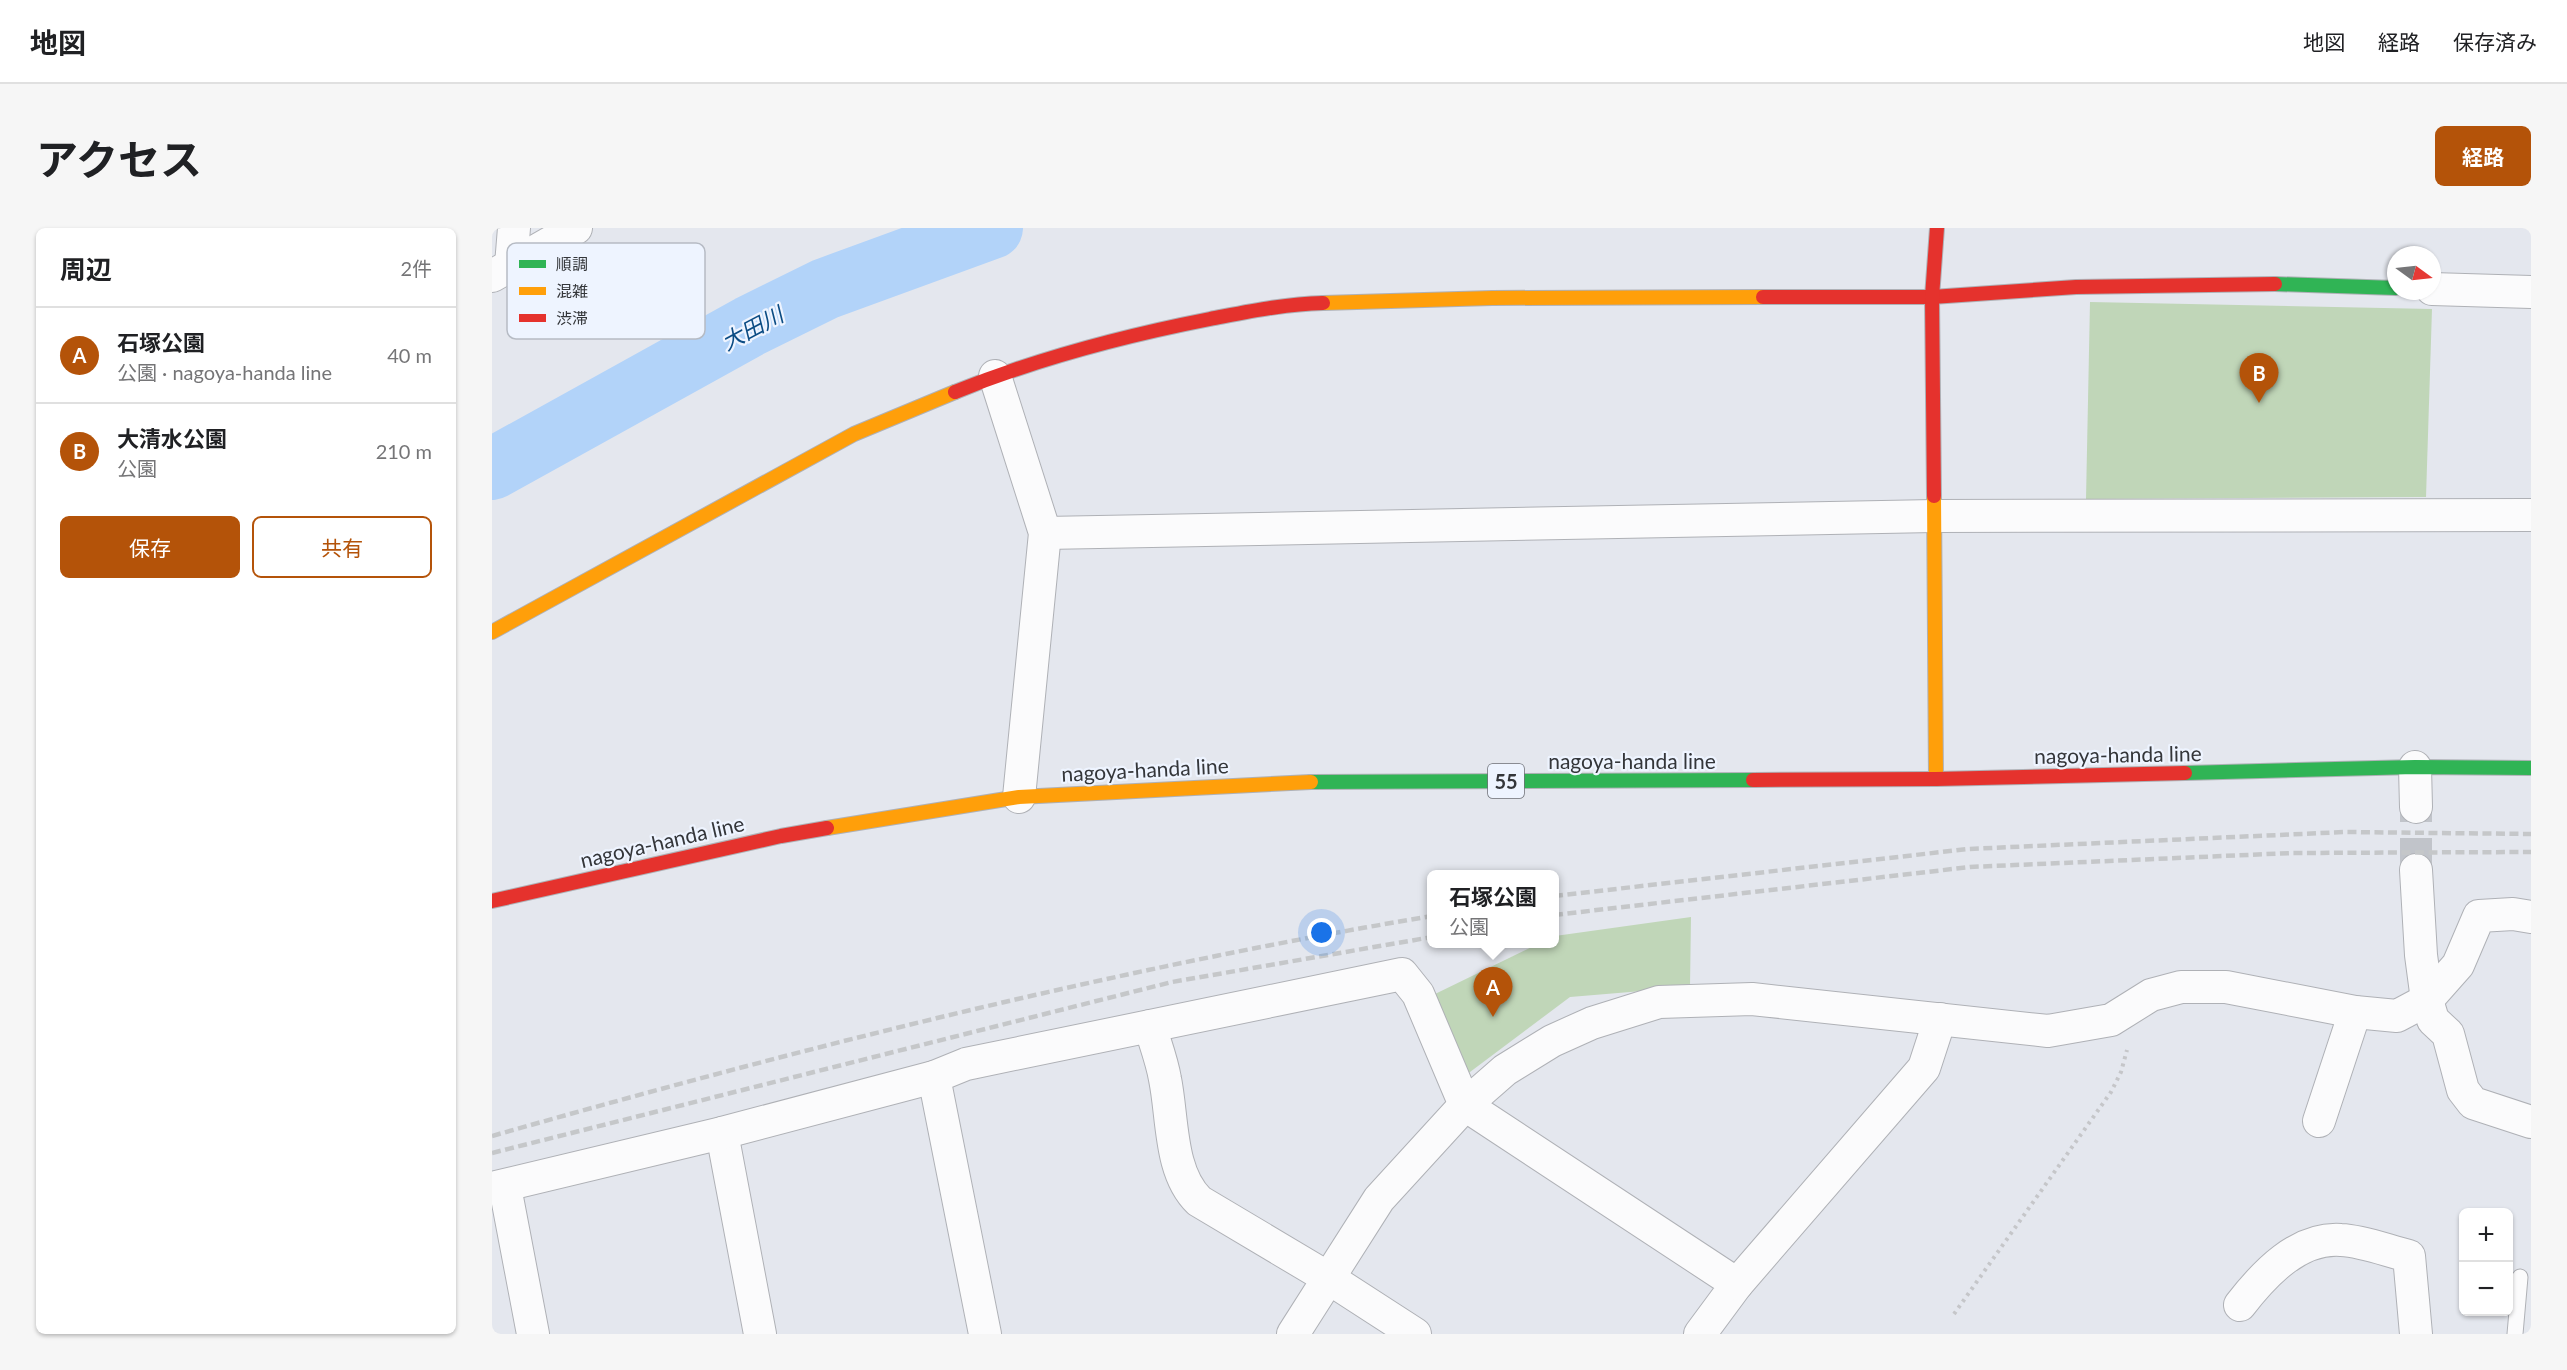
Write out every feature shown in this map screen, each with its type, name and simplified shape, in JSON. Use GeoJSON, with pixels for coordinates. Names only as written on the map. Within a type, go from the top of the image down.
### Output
{"type":"FeatureCollection","features":[{"type":"Feature","properties":{"kind":"street"},"geometry":{"type":"LineString","coordinates":[[510,243],[514,228]]}},
{"type":"Feature","properties":{"kind":"street"},"geometry":{"type":"LineString","coordinates":[[550,243],[576,228]]}},
{"type":"Feature","properties":{"kind":"street"},"geometry":{"type":"LineString","coordinates":[[1936,779],[1932,297],[1937,228]]}},
{"type":"Feature","properties":{"kind":"street"},"geometry":{"type":"LineString","coordinates":[[502,271],[507,253]]}},
{"type":"Feature","properties":{"kind":"street"},"geometry":{"type":"LineString","coordinates":[[492,632],[854,434],[995,376],[1144,332],[1289,304],[1504,298],[1932,297],[2076,287],[2289,284],[2387,288]]}},
{"type":"Feature","properties":{"kind":"street"},"geometry":{"type":"LineString","coordinates":[[2441,289],[2531,292]]}},
{"type":"Feature","properties":{"kind":"street"},"geometry":{"type":"LineString","coordinates":[[995,376],[1046,533],[1019,797]]}},
{"type":"Feature","properties":{"kind":"street"},"geometry":{"type":"LineString","coordinates":[[1046,533],[1934,516],[2531,515]]}},
{"type":"Feature","properties":{"kind":"street"},"geometry":{"type":"LineString","coordinates":[[2415,767],[2416,807]]}},
{"type":"Feature","properties":{"kind":"street","name":"nagoya-handa line"},"geometry":{"type":"LineString","coordinates":[[492,901],[781,836],[1019,797],[1290,782],[1936,779],[2415,767],[2531,768]]}},
{"type":"Feature","properties":{"kind":"street"},"geometry":{"type":"LineString","coordinates":[[2416,870],[2421,955],[2427,1000],[2433,1020],[2448,1035],[2463,1090],[2473,1103],[2531,1122]]}},
{"type":"Feature","properties":{"kind":"street"},"geometry":{"type":"LineString","coordinates":[[1293,1334],[1330,1279],[1378,1199],[1465,1105],[1505,1070],[1552,1041],[1592,1023],[1659,1002],[1752,999],[2048,1031],[2111,1020],[2151,995],[2181,987],[2226,987],[2355,1012],[2397,1016],[2427,1000],[2458,965],[2480,916],[2513,914],[2531,917]]}},
{"type":"Feature","properties":{"kind":"street"},"geometry":{"type":"LineString","coordinates":[[533,1334],[498,1188],[722,1133],[934,1077],[966,1064],[1402,974],[1418,994],[1465,1105],[1737,1284]]}},
{"type":"Feature","properties":{"kind":"street"},"geometry":{"type":"LineString","coordinates":[[2319,1121],[2355,1012]]}},
{"type":"Feature","properties":{"kind":"street"},"geometry":{"type":"LineString","coordinates":[[1700,1334],[1737,1284],[1924,1068],[1940,1019]]}},
{"type":"Feature","properties":{"kind":"street"},"geometry":{"type":"LineString","coordinates":[[1150,1026],[1165,1077],[1179,1168],[1188,1190],[1199,1201],[1330,1279],[1415,1334]]}},
{"type":"Feature","properties":{"kind":"street"},"geometry":{"type":"LineString","coordinates":[[934,1077],[985,1334]]}},
{"type":"Feature","properties":{"kind":"street"},"geometry":{"type":"LineString","coordinates":[[722,1133],[760,1334]]}},
{"type":"Feature","properties":{"kind":"street"},"geometry":{"type":"LineString","coordinates":[[2240,1305],[2259,1281],[2283,1261],[2315,1242],[2342,1240],[2409,1256],[2416,1334]]}},
{"type":"Feature","properties":{"kind":"lane"},"geometry":{"type":"LineString","coordinates":[[2515,1334],[2520,1277]]}},
{"type":"Feature","properties":{"kind":"path"},"geometry":{"type":"LineString","coordinates":[[1954,1314],[2111,1092],[2121,1072],[2127,1051],[2127,1040],[2118,1016]]}},
{"type":"Feature","properties":{"kind":"green space"},"geometry":{"type":"Polygon","coordinates":[[[2090,302],[2432,309],[2426,497],[2086,499],[2090,302]]]}},
{"type":"Feature","properties":{"kind":"green space"},"geometry":{"type":"Polygon","coordinates":[[[1691,917],[1690,987],[1570,997],[1462,1078],[1435,994],[1530,948],[1559,948],[1559,935],[1691,917]]]}},
{"type":"Feature","properties":{"kind":"waterway","name":"大田川"},"geometry":{"type":"LineString","coordinates":[[492,469],[750,326],[825,289],[992,228]]}},
{"type":"Feature","properties":{"kind":"tunnel"},"geometry":{"type":"LineString","coordinates":[[2416,807],[2416,870]]}},
{"type":"Feature","properties":{"kind":"railway"},"geometry":{"type":"LineString","coordinates":[[1559,895],[1968,849],[2345,832],[2531,834]]}},
{"type":"Feature","properties":{"kind":"railway"},"geometry":{"type":"LineString","coordinates":[[1559,914],[1970,867],[2292,853],[2531,852]]}},
{"type":"Feature","properties":{"kind":"railway"},"geometry":{"type":"LineString","coordinates":[[492,1136],[725,1072],[959,1013],[1194,960],[1427,917]]}},
{"type":"Feature","properties":{"kind":"railway"},"geometry":{"type":"LineString","coordinates":[[492,1153],[1172,982],[1427,938]]}},
{"type":"Feature","properties":{"kind":"traffic: fast"},"geometry":{"type":"LineString","coordinates":[[2275,284],[2387,288]]}},
{"type":"Feature","properties":{"kind":"traffic: fast"},"geometry":{"type":"LineString","coordinates":[[2185,773],[2415,767],[2531,768]]}},
{"type":"Feature","properties":{"kind":"traffic: fast"},"geometry":{"type":"LineString","coordinates":[[1311,782],[1753,780]]}},
{"type":"Feature","properties":{"kind":"traffic: slow"},"geometry":{"type":"LineString","coordinates":[[1323,303],[1492,298],[1763,297]]}},
{"type":"Feature","properties":{"kind":"traffic: slow"},"geometry":{"type":"LineString","coordinates":[[492,632],[854,434],[955,392]]}},
{"type":"Feature","properties":{"kind":"traffic: slow"},"geometry":{"type":"LineString","coordinates":[[1934,496],[1936,779]]}},
{"type":"Feature","properties":{"kind":"traffic: slow"},"geometry":{"type":"LineString","coordinates":[[827,828],[1019,797],[1311,782]]}},
{"type":"Feature","properties":{"kind":"traffic: jam"},"geometry":{"type":"LineString","coordinates":[[1934,496],[1932,297],[1937,228]]}},
{"type":"Feature","properties":{"kind":"traffic: jam"},"geometry":{"type":"LineString","coordinates":[[1763,297],[1932,297],[2076,287],[2275,284]]}},
{"type":"Feature","properties":{"kind":"traffic: jam"},"geometry":{"type":"LineString","coordinates":[[955,392],[1080,349],[1145,333],[1266,309],[1323,303]]}},
{"type":"Feature","properties":{"kind":"traffic: jam"},"geometry":{"type":"LineString","coordinates":[[1753,780],[1936,779],[2185,773]]}},
{"type":"Feature","properties":{"kind":"traffic: jam"},"geometry":{"type":"LineString","coordinates":[[492,901],[781,836],[827,828]]}},
{"type":"Feature","properties":{"kind":"place","name":"大清水公園"},"geometry":{"type":"Point","coordinates":[2259,403]}},
{"type":"Feature","properties":{"kind":"place","name":"石塚公園"},"geometry":{"type":"Point","coordinates":[1493,1017]}}]}
